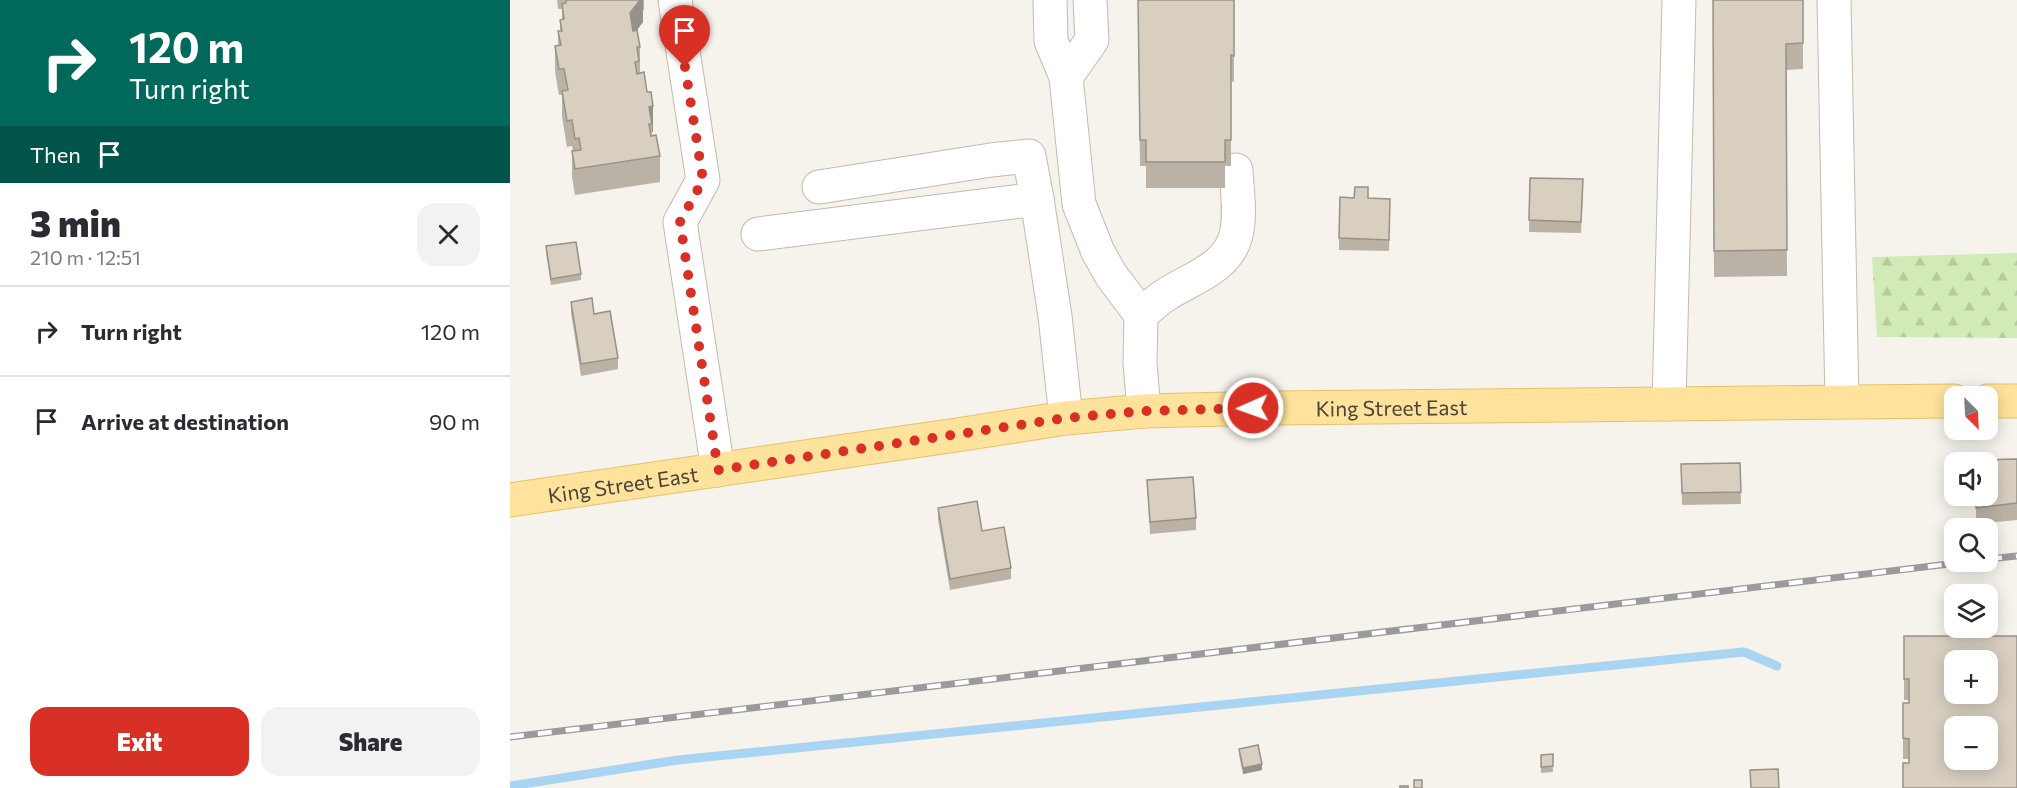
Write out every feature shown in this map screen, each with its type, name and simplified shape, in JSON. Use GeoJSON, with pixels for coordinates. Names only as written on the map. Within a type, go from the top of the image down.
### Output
{"type":"FeatureCollection","features":[{"type":"Feature","properties":{"kind":"main road","name":"King Street East"},"geometry":{"type":"LineString","coordinates":[[510,500],[1066,418],[1144,411],[1944,401]]}},
{"type":"Feature","properties":{"kind":"main road"},"geometry":{"type":"LineString","coordinates":[[1998,401],[2017,401]]}},
{"type":"Feature","properties":{"kind":"lane"},"geometry":{"type":"LineString","coordinates":[[675,0],[703,180],[680,222],[718,470]]}},
{"type":"Feature","properties":{"kind":"lane"},"geometry":{"type":"LineString","coordinates":[[1050,0],[1051,41],[1066,77],[1079,204],[1098,252],[1140,315],[1140,363],[1144,411]]}},
{"type":"Feature","properties":{"kind":"lane"},"geometry":{"type":"LineString","coordinates":[[1066,77],[1092,40],[1090,0]]}},
{"type":"Feature","properties":{"kind":"lane"},"geometry":{"type":"LineString","coordinates":[[1669,404],[1679,0]]}},
{"type":"Feature","properties":{"kind":"lane"},"geometry":{"type":"LineString","coordinates":[[1834,0],[1842,402]]}},
{"type":"Feature","properties":{"kind":"lane"},"geometry":{"type":"LineString","coordinates":[[819,187],[1029,156],[1055,316],[1066,418]]}},
{"type":"Feature","properties":{"kind":"lane"},"geometry":{"type":"LineString","coordinates":[[1140,315],[1166,295],[1223,261],[1232,248],[1238,225],[1236,170]]}},
{"type":"Feature","properties":{"kind":"lane"},"geometry":{"type":"LineString","coordinates":[[758,234],[1037,199]]}},
{"type":"Feature","properties":{"kind":"green space"},"geometry":{"type":"Polygon","coordinates":[[[2017,253],[2017,338],[1877,337],[1872,257],[2017,253]]]}},
{"type":"Feature","properties":{"kind":"building"},"geometry":{"type":"Polygon","coordinates":[[[566,0],[640,0],[630,13],[633,31],[637,30],[640,47],[637,47],[639,61],[635,62],[637,74],[644,72],[647,92],[651,92],[653,106],[649,107],[652,124],[649,124],[651,136],[656,135],[660,156],[575,169],[572,151],[581,150],[579,138],[575,139],[572,120],[567,121],[562,91],[568,90],[564,69],[559,69],[555,46],[561,45],[558,31],[562,31],[560,20],[564,19],[562,4],[566,3],[566,0]]]}},
{"type":"Feature","properties":{"kind":"building"},"geometry":{"type":"Polygon","coordinates":[[[1138,0],[1234,0],[1234,56],[1231,55],[1231,140],[1225,140],[1225,162],[1146,162],[1146,140],[1140,140],[1138,0]]]}},
{"type":"Feature","properties":{"kind":"building"},"geometry":{"type":"Polygon","coordinates":[[[1713,0],[1803,0],[1803,43],[1786,44],[1787,250],[1714,251],[1713,0]]]}},
{"type":"Feature","properties":{"kind":"building"},"geometry":{"type":"Polygon","coordinates":[[[1530,178],[1583,179],[1581,222],[1529,220],[1530,178]]]}},
{"type":"Feature","properties":{"kind":"building"},"geometry":{"type":"Polygon","coordinates":[[[1355,187],[1368,187],[1368,198],[1390,199],[1389,240],[1339,238],[1340,197],[1354,198],[1355,187]]]}},
{"type":"Feature","properties":{"kind":"building"},"geometry":{"type":"Polygon","coordinates":[[[576,242],[581,274],[551,279],[546,246],[576,242]]]}},
{"type":"Feature","properties":{"kind":"building"},"geometry":{"type":"Polygon","coordinates":[[[592,298],[594,314],[610,311],[618,358],[581,364],[571,302],[592,298]]]}},
{"type":"Feature","properties":{"kind":"building"},"geometry":{"type":"Polygon","coordinates":[[[2017,459],[2017,503],[1998,505],[1998,460],[2017,459]]]}},
{"type":"Feature","properties":{"kind":"building"},"geometry":{"type":"Polygon","coordinates":[[[1740,463],[1741,492],[1682,493],[1681,464],[1740,463]]]}},
{"type":"Feature","properties":{"kind":"building"},"geometry":{"type":"Polygon","coordinates":[[[1193,477],[1196,518],[1150,522],[1147,480],[1193,477]]]}},
{"type":"Feature","properties":{"kind":"building"},"geometry":{"type":"Polygon","coordinates":[[[977,501],[982,531],[1004,527],[1011,568],[950,579],[938,508],[977,501]]]}},
{"type":"Feature","properties":{"kind":"building"},"geometry":{"type":"Polygon","coordinates":[[[1904,636],[1998,638],[1998,636],[2017,636],[2017,788],[1903,788],[1903,763],[1909,763],[1909,739],[1903,738],[1903,703],[1909,703],[1909,679],[1904,679],[1904,636]]]}},
{"type":"Feature","properties":{"kind":"building"},"geometry":{"type":"Polygon","coordinates":[[[1258,745],[1262,764],[1243,768],[1239,749],[1258,745]]]}},
{"type":"Feature","properties":{"kind":"building"},"geometry":{"type":"Polygon","coordinates":[[[1553,754],[1553,766],[1541,767],[1541,755],[1553,754]]]}},
{"type":"Feature","properties":{"kind":"building"},"geometry":{"type":"Polygon","coordinates":[[[1778,769],[1779,788],[1751,788],[1750,770],[1778,769]]]}},
{"type":"Feature","properties":{"kind":"building"},"geometry":{"type":"Polygon","coordinates":[[[1414,780],[1422,780],[1422,788],[1414,788],[1414,780]]]}},
{"type":"Feature","properties":{"kind":"waterway"},"geometry":{"type":"LineString","coordinates":[[510,786],[678,760],[1744,652],[1777,666]]}},
{"type":"Feature","properties":{"kind":"railway"},"geometry":{"type":"LineString","coordinates":[[1998,558],[2017,556]]}},
{"type":"Feature","properties":{"kind":"railway"},"geometry":{"type":"LineString","coordinates":[[510,737],[1944,565]]}},
{"type":"Feature","properties":{"kind":"route"},"geometry":{"type":"LineString","coordinates":[[685,67],[703,180],[680,222],[718,470],[1066,418],[1144,411],[1253,408]]}}]}
